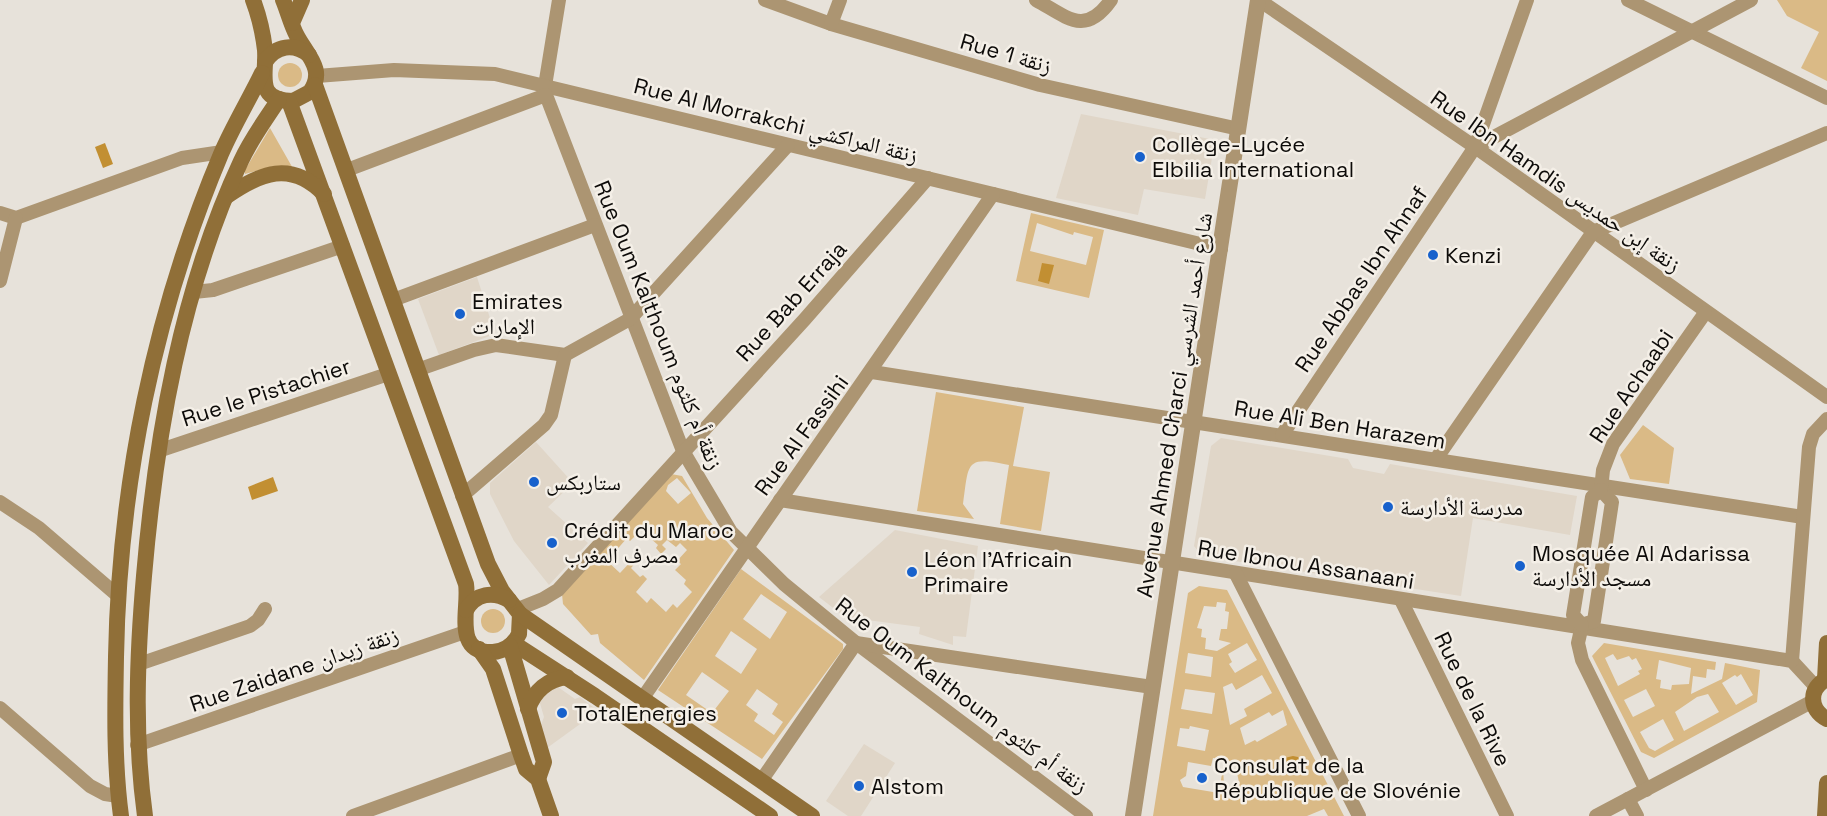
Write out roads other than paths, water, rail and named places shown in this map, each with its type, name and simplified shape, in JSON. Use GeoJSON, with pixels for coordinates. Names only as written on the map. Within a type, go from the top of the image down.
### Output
{"type":"FeatureCollection","features":[{"type":"Feature","properties":{"kind":"main road"},"geometry":{"type":"LineString","coordinates":[[253,0],[260,26],[267,89],[284,100],[324,195],[466,584],[466,610],[463,622],[465,632],[493,669],[520,755],[526,769],[538,779],[551,816]]}},
{"type":"Feature","properties":{"kind":"main road"},"geometry":{"type":"LineString","coordinates":[[283,0],[292,23],[315,63],[316,81],[462,496],[494,578],[516,608],[520,631],[511,645],[495,652],[479,649]]}},
{"type":"Feature","properties":{"kind":"main road"},"geometry":{"type":"LineString","coordinates":[[292,23],[302,0]]}},
{"type":"Feature","properties":{"kind":"main road"},"geometry":{"type":"LineString","coordinates":[[121,816],[115,752],[117,595],[134,455],[153,356],[204,197],[222,152],[264,68],[275,51],[286,47],[301,49],[309,55]]}},
{"type":"Feature","properties":{"kind":"main road"},"geometry":{"type":"LineString","coordinates":[[145,816],[137,745],[139,664],[147,536],[158,451],[181,338],[226,196],[242,160],[284,100],[304,97],[316,81]]}},
{"type":"Feature","properties":{"kind":"main road"},"geometry":{"type":"LineString","coordinates":[[226,196],[253,179],[276,173],[303,179],[324,195]]}},
{"type":"Feature","properties":{"kind":"main road"},"geometry":{"type":"LineString","coordinates":[[466,610],[474,600],[485,595],[498,595],[642,699],[812,816]]}},
{"type":"Feature","properties":{"kind":"main road"},"geometry":{"type":"LineString","coordinates":[[1827,643],[1816,711],[1827,719]]}},
{"type":"Feature","properties":{"kind":"main road"},"geometry":{"type":"LineString","coordinates":[[511,645],[567,677],[761,814]]}},
{"type":"Feature","properties":{"kind":"main road"},"geometry":{"type":"LineString","coordinates":[[511,645],[544,762],[538,779]]}},
{"type":"Feature","properties":{"kind":"main road"},"geometry":{"type":"LineString","coordinates":[[528,709],[540,689],[555,680],[567,677]]}},
{"type":"Feature","properties":{"kind":"main road"},"geometry":{"type":"LineString","coordinates":[[1825,816],[1827,783]]}},
{"type":"Feature","properties":{"kind":"street","name":"Rue Oum Kalthoum زنقة أم كلثوم"},"geometry":{"type":"LineString","coordinates":[[559,0],[546,91],[630,319],[683,451],[718,513],[746,548],[784,584],[856,643],[1086,816]]}},
{"type":"Feature","properties":{"kind":"street","name":"Rue 1 زنقة"},"geometry":{"type":"LineString","coordinates":[[765,0],[831,24],[1040,85],[1239,129]]}},
{"type":"Feature","properties":{"kind":"street"},"geometry":{"type":"LineString","coordinates":[[831,24],[840,0]]}},
{"type":"Feature","properties":{"kind":"street"},"geometry":{"type":"LineString","coordinates":[[1036,0],[1080,21],[1090,21],[1111,0]]}},
{"type":"Feature","properties":{"kind":"street","name":"Avenue Ahmed Charci شارع أحمد الشرسي"},"geometry":{"type":"LineString","coordinates":[[1133,816],[1259,0]]}},
{"type":"Feature","properties":{"kind":"street","name":"Rue Ibn Hamdis زنقة إبن حمديس"},"geometry":{"type":"LineString","coordinates":[[1259,0],[1475,147],[1705,313],[1827,397]]}},
{"type":"Feature","properties":{"kind":"street"},"geometry":{"type":"LineString","coordinates":[[1475,147],[1527,0]]}},
{"type":"Feature","properties":{"kind":"street"},"geometry":{"type":"LineString","coordinates":[[1628,0],[1827,98]]}},
{"type":"Feature","properties":{"kind":"street"},"geometry":{"type":"LineString","coordinates":[[1475,147],[1751,0]]}},
{"type":"Feature","properties":{"kind":"street","name":"Rue Al Morrakchi زنقة المراكشي"},"geometry":{"type":"LineString","coordinates":[[316,81],[363,71],[466,71],[495,74],[546,91],[788,145],[1221,249]]}},
{"type":"Feature","properties":{"kind":"street"},"geometry":{"type":"LineString","coordinates":[[347,170],[546,91]]}},
{"type":"Feature","properties":{"kind":"street"},"geometry":{"type":"LineString","coordinates":[[1436,459],[1593,232],[1827,133]]}},
{"type":"Feature","properties":{"kind":"street"},"geometry":{"type":"LineString","coordinates":[[417,370],[474,350],[496,345],[565,355],[630,319],[788,145]]}},
{"type":"Feature","properties":{"kind":"street","name":"Rue Abbas Ibn Ahnaf"},"geometry":{"type":"LineString","coordinates":[[1282,435],[1475,147]]}},
{"type":"Feature","properties":{"kind":"street"},"geometry":{"type":"LineString","coordinates":[[0,213],[16,218],[182,158],[222,152]]}},
{"type":"Feature","properties":{"kind":"street","name":"Rue Bab Erraja"},"geometry":{"type":"LineString","coordinates":[[516,608],[543,599],[558,590],[805,319],[928,178]]}},
{"type":"Feature","properties":{"kind":"street","name":"Rue Al Fassihi"},"geometry":{"type":"LineString","coordinates":[[642,699],[746,548],[872,372],[993,194]]}},
{"type":"Feature","properties":{"kind":"street"},"geometry":{"type":"LineString","coordinates":[[0,281],[16,218]]}},
{"type":"Feature","properties":{"kind":"street"},"geometry":{"type":"LineString","coordinates":[[393,300],[595,225]]}},
{"type":"Feature","properties":{"kind":"street"},"geometry":{"type":"LineString","coordinates":[[194,292],[213,290],[343,246]]}},
{"type":"Feature","properties":{"kind":"street","name":"Rue Achaabi"},"geometry":{"type":"LineString","coordinates":[[1582,627],[1573,615],[1592,497],[1601,488],[1603,470],[1613,444],[1705,313]]}},
{"type":"Feature","properties":{"kind":"street"},"geometry":{"type":"LineString","coordinates":[[462,496],[544,425],[551,415],[565,355]]}},
{"type":"Feature","properties":{"kind":"street","name":"Rue Ali Ben Harazem"},"geometry":{"type":"LineString","coordinates":[[872,372],[1803,518]]}},
{"type":"Feature","properties":{"kind":"street","name":"Rue le Pistachier"},"geometry":{"type":"LineString","coordinates":[[158,451],[388,374]]}},
{"type":"Feature","properties":{"kind":"street"},"geometry":{"type":"LineString","coordinates":[[1596,816],[1646,790],[1820,687],[1792,662],[1809,447],[1813,434],[1827,419]]}},
{"type":"Feature","properties":{"kind":"street"},"geometry":{"type":"LineString","coordinates":[[1601,488],[1612,502],[1593,621],[1582,627],[1578,643],[1582,660],[1646,790]]}},
{"type":"Feature","properties":{"kind":"street","name":"Rue Ibnou Assanaani"},"geometry":{"type":"LineString","coordinates":[[780,500],[1792,662]]}},
{"type":"Feature","properties":{"kind":"street"},"geometry":{"type":"LineString","coordinates":[[0,502],[39,528],[117,595]]}},
{"type":"Feature","properties":{"kind":"street"},"geometry":{"type":"LineString","coordinates":[[1236,574],[1359,816]]}},
{"type":"Feature","properties":{"kind":"street","name":"Rue de la Rive"},"geometry":{"type":"LineString","coordinates":[[1401,600],[1507,816]]}},
{"type":"Feature","properties":{"kind":"street"},"geometry":{"type":"LineString","coordinates":[[139,664],[250,626],[258,620],[265,609]]}},
{"type":"Feature","properties":{"kind":"street","name":"Rue Zaidane زنقة زيدان"},"geometry":{"type":"LineString","coordinates":[[137,745],[465,632]]}},
{"type":"Feature","properties":{"kind":"street"},"geometry":{"type":"LineString","coordinates":[[761,781],[856,643],[1152,687]]}},
{"type":"Feature","properties":{"kind":"street"},"geometry":{"type":"LineString","coordinates":[[0,708],[90,786],[105,794],[118,796]]}},
{"type":"Feature","properties":{"kind":"street"},"geometry":{"type":"LineString","coordinates":[[353,816],[520,755]]}},
{"type":"Feature","properties":{"kind":"street"},"geometry":{"type":"LineString","coordinates":[[1628,799],[1636,816]]}},
{"type":"Feature","properties":{"kind":"place","name":"Collège-Lycée Elbilia International"},"geometry":{"type":"Point","coordinates":[1140,157]}},
{"type":"Feature","properties":{"kind":"place","name":"Kenzi"},"geometry":{"type":"Point","coordinates":[1433,255]}},
{"type":"Feature","properties":{"kind":"place","name":"Emirates الإمارات"},"geometry":{"type":"Point","coordinates":[460,314]}},
{"type":"Feature","properties":{"kind":"place","name":"ستاربكس"},"geometry":{"type":"Point","coordinates":[534,482]}},
{"type":"Feature","properties":{"kind":"place","name":"مدرسة الأدارسة"},"geometry":{"type":"Point","coordinates":[1388,507]}},
{"type":"Feature","properties":{"kind":"place","name":"Crédit du Maroc مصرف المغرب"},"geometry":{"type":"Point","coordinates":[552,543]}},
{"type":"Feature","properties":{"kind":"place","name":"Mosquée Al Adarissa مسجد الأدارسة"},"geometry":{"type":"Point","coordinates":[1520,566]}},
{"type":"Feature","properties":{"kind":"place","name":"Léon l'Africain Primaire"},"geometry":{"type":"Point","coordinates":[912,572]}},
{"type":"Feature","properties":{"kind":"place","name":"TotalEnergies"},"geometry":{"type":"Point","coordinates":[562,713]}},
{"type":"Feature","properties":{"kind":"place","name":"Consulat de la République de Slovénie"},"geometry":{"type":"Point","coordinates":[1202,778]}},
{"type":"Feature","properties":{"kind":"place","name":"Alstom"},"geometry":{"type":"Point","coordinates":[859,786]}}]}
